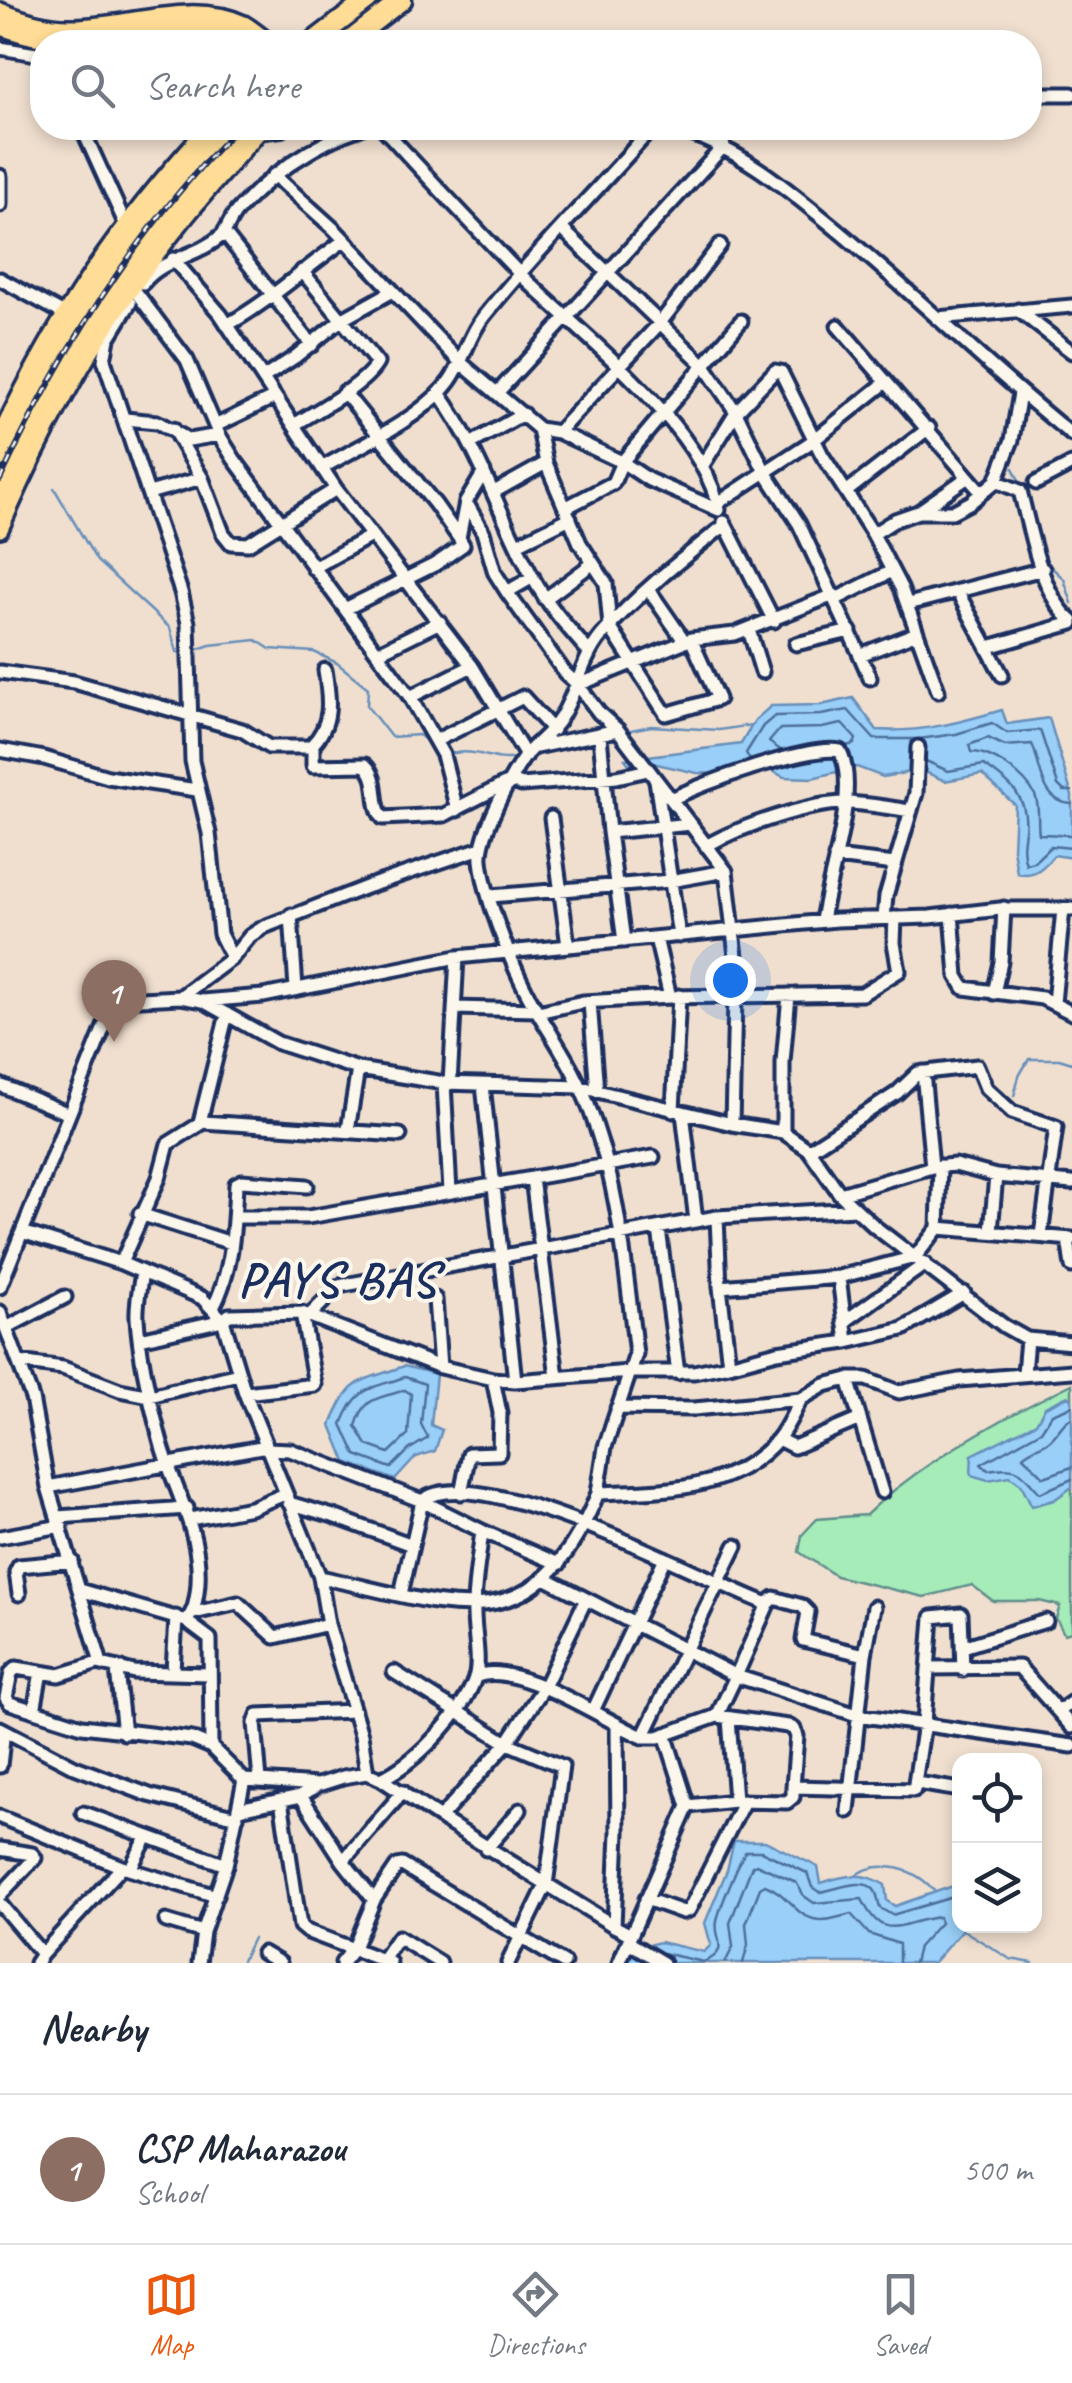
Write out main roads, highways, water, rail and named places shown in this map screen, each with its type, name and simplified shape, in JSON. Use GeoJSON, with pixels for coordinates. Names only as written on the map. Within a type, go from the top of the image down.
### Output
{"type":"FeatureCollection","features":[{"type":"Feature","properties":{"kind":"highway"},"geometry":{"type":"LineString","coordinates":[[327,30],[368,0]]}},
{"type":"Feature","properties":{"kind":"highway"},"geometry":{"type":"LineString","coordinates":[[363,30],[402,0]]}},
{"type":"Feature","properties":{"kind":"highway"},"geometry":{"type":"LineString","coordinates":[[0,457],[37,381],[108,267],[172,184],[213,140]]}},
{"type":"Feature","properties":{"kind":"highway"},"geometry":{"type":"LineString","coordinates":[[0,502],[60,380],[106,305],[181,204],[253,140]]}},
{"type":"Feature","properties":{"kind":"main road"},"geometry":{"type":"LineString","coordinates":[[0,12],[43,26],[73,28],[171,15],[218,16],[252,30]]}},
{"type":"Feature","properties":{"kind":"main road"},"geometry":{"type":"LineString","coordinates":[[0,26],[30,35]]}},
{"type":"Feature","properties":{"kind":"main road"},"geometry":{"type":"LineString","coordinates":[[166,30],[214,30]]}},
{"type":"Feature","properties":{"kind":"main road"},"geometry":{"type":"LineString","coordinates":[[0,437],[64,314],[125,223],[198,140]]}},
{"type":"Feature","properties":{"kind":"main road"},"geometry":{"type":"LineString","coordinates":[[0,528],[61,403],[120,304],[196,205],[255,140]]}},
{"type":"Feature","properties":{"kind":"water"},"geometry":{"type":"Polygon","coordinates":[[[853,698],[877,730],[925,728],[1002,710],[1007,724],[1049,718],[1072,796],[1072,858],[1054,855],[1038,870],[1017,873],[1013,849],[1015,805],[982,774],[945,781],[921,770],[883,777],[857,767],[812,778],[784,777],[766,768],[697,773],[643,761],[629,764],[625,759],[741,744],[755,720],[771,706],[821,705],[853,698]]]}},
{"type":"Feature","properties":{"kind":"water"},"geometry":{"type":"Polygon","coordinates":[[[404,1366],[436,1374],[431,1425],[442,1430],[435,1451],[416,1457],[395,1480],[346,1462],[331,1425],[345,1397],[358,1383],[404,1366]]]}},
{"type":"Feature","properties":{"kind":"water"},"geometry":{"type":"Polygon","coordinates":[[[1068,1396],[1072,1399],[1072,1487],[1054,1500],[1032,1506],[1021,1484],[1010,1476],[988,1480],[971,1475],[972,1455],[1036,1423],[1045,1407],[1068,1396]]]}},
{"type":"Feature","properties":{"kind":"water"},"geometry":{"type":"Polygon","coordinates":[[[734,1841],[765,1841],[818,1867],[821,1883],[854,1876],[885,1885],[887,1901],[895,1906],[952,1886],[952,1933],[960,1933],[933,1963],[626,1963],[622,1956],[626,1950],[660,1942],[704,1952],[711,1945],[705,1923],[727,1870],[734,1841]]]}},
{"type":"Feature","properties":{"kind":"waterway"},"geometry":{"type":"LineString","coordinates":[[1013,468],[1023,489]]}},
{"type":"Feature","properties":{"kind":"waterway"},"geometry":{"type":"LineString","coordinates":[[54,488],[97,561],[170,628],[177,652],[186,653]]}},
{"type":"Feature","properties":{"kind":"waterway"},"geometry":{"type":"LineString","coordinates":[[1038,540],[1048,564],[1064,579],[1072,603]]}},
{"type":"Feature","properties":{"kind":"waterway"},"geometry":{"type":"LineString","coordinates":[[193,651],[256,640],[270,649],[314,652],[337,663],[368,688],[367,706],[391,737],[419,735],[433,746]]}},
{"type":"Feature","properties":{"kind":"waterway"},"geometry":{"type":"LineString","coordinates":[[626,731],[651,726],[719,730],[752,725]]}},
{"type":"Feature","properties":{"kind":"waterway"},"geometry":{"type":"LineString","coordinates":[[448,754],[469,752],[517,758]]}},
{"type":"Feature","properties":{"kind":"waterway"},"geometry":{"type":"LineString","coordinates":[[1014,1096],[1029,1059],[1072,1063]]}},
{"type":"Feature","properties":{"kind":"waterway"},"geometry":{"type":"LineString","coordinates":[[854,1876],[875,1868],[897,1868],[918,1877],[935,1892]]}},
{"type":"Feature","properties":{"kind":"waterway"},"geometry":{"type":"LineString","coordinates":[[968,1933],[1010,1959],[1033,1963]]}},
{"type":"Feature","properties":{"kind":"waterway"},"geometry":{"type":"LineString","coordinates":[[241,1963],[253,1938]]}},
{"type":"Feature","properties":{"kind":"railway"},"geometry":{"type":"LineString","coordinates":[[0,480],[49,385],[104,294],[166,208],[226,140]]}},
{"type":"Feature","properties":{"kind":"place","name":"CSP Maharazou"},"geometry":{"type":"Point","coordinates":[114,1042]}},
{"type":"Feature","properties":{"kind":"district","name":"PAYS BAS"},"geometry":{"type":"Point","coordinates":[338,1279]}}]}
